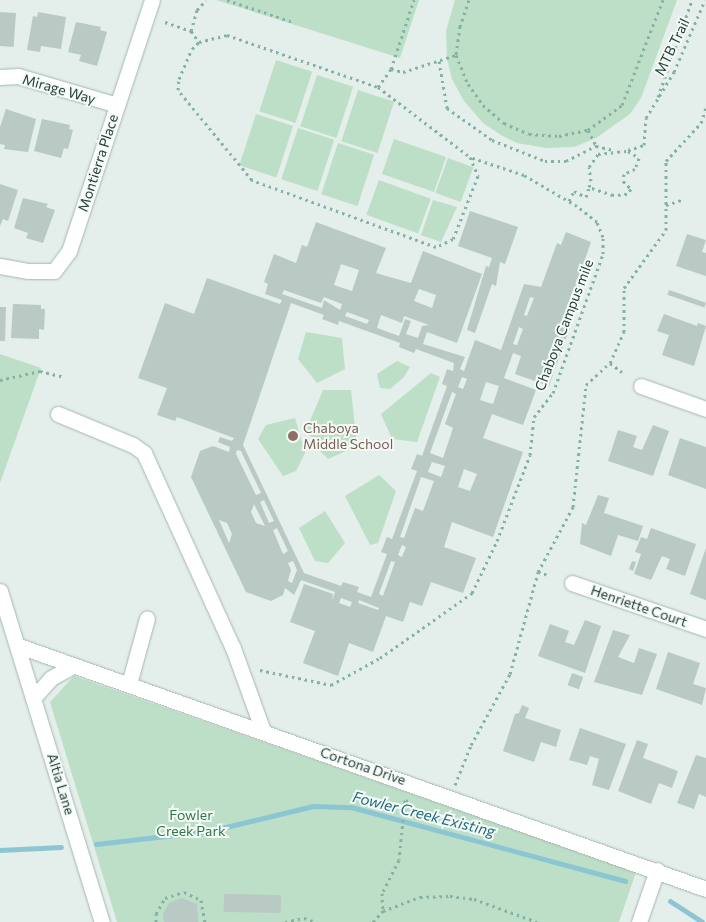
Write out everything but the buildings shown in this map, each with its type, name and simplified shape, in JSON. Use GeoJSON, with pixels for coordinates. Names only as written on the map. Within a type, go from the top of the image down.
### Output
{"type":"FeatureCollection","features":[{"type":"Feature","properties":{"kind":"street","name":"Montierra Place"},"geometry":{"type":"LineString","coordinates":[[0,266],[54,271],[69,251],[152,0]]}},
{"type":"Feature","properties":{"kind":"street","name":"Mirage Way"},"geometry":{"type":"LineString","coordinates":[[0,77],[18,76],[117,105]]}},
{"type":"Feature","properties":{"kind":"street"},"geometry":{"type":"LineString","coordinates":[[641,386],[706,409]]}},
{"type":"Feature","properties":{"kind":"street"},"geometry":{"type":"LineString","coordinates":[[58,414],[133,444],[144,453],[233,648],[263,731]]}},
{"type":"Feature","properties":{"kind":"street","name":"Henriette Court"},"geometry":{"type":"LineString","coordinates":[[572,583],[706,629]]}},
{"type":"Feature","properties":{"kind":"street","name":"Altia Lane"},"geometry":{"type":"LineString","coordinates":[[0,591],[19,646],[102,922]]}},
{"type":"Feature","properties":{"kind":"street"},"geometry":{"type":"LineString","coordinates":[[129,684],[148,618]]}},
{"type":"Feature","properties":{"kind":"street","name":"Cortona Drive"},"geometry":{"type":"LineString","coordinates":[[19,646],[706,888]]}},
{"type":"Feature","properties":{"kind":"street"},"geometry":{"type":"LineString","coordinates":[[34,697],[50,678],[74,665]]}},
{"type":"Feature","properties":{"kind":"street"},"geometry":{"type":"LineString","coordinates":[[639,922],[657,870]]}},
{"type":"Feature","properties":{"kind":"path"},"geometry":{"type":"LineString","coordinates":[[191,31],[197,10],[206,0]]}},
{"type":"Feature","properties":{"kind":"path"},"geometry":{"type":"LineString","coordinates":[[227,0],[293,22]]}},
{"type":"Feature","properties":{"kind":"path"},"geometry":{"type":"LineString","coordinates":[[378,87],[391,69],[414,0]]}},
{"type":"Feature","properties":{"kind":"path"},"geometry":{"type":"LineString","coordinates":[[469,0],[460,26],[456,55],[468,84],[478,98],[504,124],[529,134],[559,136],[588,130],[622,105],[663,0]]}},
{"type":"Feature","properties":{"kind":"path","name":"MTB Trail"},"geometry":{"type":"LineString","coordinates":[[656,102],[692,0]]}},
{"type":"Feature","properties":{"kind":"path","name":"MTB Trail"},"geometry":{"type":"LineString","coordinates":[[628,150],[644,145],[646,118],[689,42],[705,0]]}},
{"type":"Feature","properties":{"kind":"path"},"geometry":{"type":"LineString","coordinates":[[165,22],[191,31],[199,42],[192,48],[178,79],[178,90],[252,180],[440,247],[453,239],[458,232],[478,176],[470,157]]}},
{"type":"Feature","properties":{"kind":"path","name":"Chaboya Campus mile"},"geometry":{"type":"LineString","coordinates":[[199,42],[227,35],[378,87],[470,157],[524,175],[569,201],[597,222],[603,237],[603,254],[553,392],[534,417],[530,455],[497,541],[472,593],[380,658],[331,685],[260,670]]}},
{"type":"Feature","properties":{"kind":"path"},"geometry":{"type":"LineString","coordinates":[[391,69],[403,72],[456,55]]}},
{"type":"Feature","properties":{"kind":"path"},"geometry":{"type":"LineString","coordinates":[[439,60],[447,108],[492,140],[545,161],[566,161],[596,146],[618,151]]}},
{"type":"Feature","properties":{"kind":"path"},"geometry":{"type":"LineString","coordinates":[[455,785],[471,745],[510,674],[538,572],[573,507],[586,385],[610,363],[624,332],[624,288],[666,230],[666,161],[702,123],[706,108]]}},
{"type":"Feature","properties":{"kind":"path"},"geometry":{"type":"LineString","coordinates":[[588,130],[596,146]]}},
{"type":"Feature","properties":{"kind":"path"},"geometry":{"type":"LineString","coordinates":[[569,201],[574,191],[586,197],[589,187],[589,167],[594,158],[604,152],[628,150],[636,155],[639,163],[624,174],[623,181],[631,189],[627,194],[613,195],[589,187]]}},
{"type":"Feature","properties":{"kind":"path"},"geometry":{"type":"LineString","coordinates":[[666,205],[684,199]]}},
{"type":"Feature","properties":{"kind":"path"},"geometry":{"type":"LineString","coordinates":[[610,363],[622,372]]}},
{"type":"Feature","properties":{"kind":"path"},"geometry":{"type":"LineString","coordinates":[[0,380],[40,371],[64,377]]}},
{"type":"Feature","properties":{"kind":"path"},"geometry":{"type":"LineString","coordinates":[[538,572],[548,575]]}},
{"type":"Feature","properties":{"kind":"path"},"geometry":{"type":"LineString","coordinates":[[383,910],[382,893],[400,860],[404,808]]}},
{"type":"Feature","properties":{"kind":"path"},"geometry":{"type":"LineString","coordinates":[[156,922],[156,914],[165,898],[184,892],[201,900],[206,921],[212,922]]}},
{"type":"Feature","properties":{"kind":"path"},"geometry":{"type":"LineString","coordinates":[[373,922],[383,910],[420,897],[450,896],[474,899],[537,922]]}},
{"type":"Feature","properties":{"kind":"path"},"geometry":{"type":"LineString","coordinates":[[285,922],[304,918],[316,922]]}},
{"type":"Feature","properties":{"kind":"green space"},"geometry":{"type":"Polygon","coordinates":[[[216,0],[419,0],[400,58],[216,0]]]}},
{"type":"Feature","properties":{"kind":"green space"},"geometry":{"type":"Polygon","coordinates":[[[455,0],[677,0],[641,98],[630,114],[596,138],[574,147],[546,148],[517,143],[501,135],[483,123],[464,101],[452,79],[447,59],[446,31],[455,0]]]}},
{"type":"Feature","properties":{"kind":"green space"},"geometry":{"type":"Polygon","coordinates":[[[276,60],[312,72],[295,123],[259,111],[276,60]]]}},
{"type":"Feature","properties":{"kind":"green space"},"geometry":{"type":"Polygon","coordinates":[[[317,75],[353,87],[336,138],[300,126],[317,75]]]}},
{"type":"Feature","properties":{"kind":"green space"},"geometry":{"type":"Polygon","coordinates":[[[358,90],[394,102],[377,153],[341,141],[358,90]]]}},
{"type":"Feature","properties":{"kind":"green space"},"geometry":{"type":"Polygon","coordinates":[[[256,114],[293,126],[276,177],[239,165],[256,114]]]}},
{"type":"Feature","properties":{"kind":"green space"},"geometry":{"type":"Polygon","coordinates":[[[298,128],[334,140],[317,191],[281,179],[298,128]]]}},
{"type":"Feature","properties":{"kind":"green space"},"geometry":{"type":"Polygon","coordinates":[[[394,139],[446,157],[434,192],[382,174],[394,139]]]}},
{"type":"Feature","properties":{"kind":"green space"},"geometry":{"type":"Polygon","coordinates":[[[338,143],[374,155],[357,206],[321,194],[338,143]]]}},
{"type":"Feature","properties":{"kind":"green space"},"geometry":{"type":"Polygon","coordinates":[[[448,158],[473,167],[461,202],[435,193],[448,158]]]}},
{"type":"Feature","properties":{"kind":"green space"},"geometry":{"type":"Polygon","coordinates":[[[379,180],[431,199],[418,234],[366,215],[379,180]]]}},
{"type":"Feature","properties":{"kind":"green space"},"geometry":{"type":"Polygon","coordinates":[[[433,200],[457,207],[441,242],[421,235],[433,200]]]}},
{"type":"Feature","properties":{"kind":"green space"},"geometry":{"type":"Polygon","coordinates":[[[306,332],[342,338],[345,369],[317,383],[298,359],[306,332]]]}},
{"type":"Feature","properties":{"kind":"green space"},"geometry":{"type":"Polygon","coordinates":[[[0,354],[41,368],[0,483],[0,354]]]}},
{"type":"Feature","properties":{"kind":"green space"},"geometry":{"type":"Polygon","coordinates":[[[397,361],[410,367],[404,377],[390,389],[380,388],[377,374],[397,361]]]}},
{"type":"Feature","properties":{"kind":"green space"},"geometry":{"type":"Polygon","coordinates":[[[431,373],[440,377],[417,442],[392,439],[381,414],[431,373]]]}},
{"type":"Feature","properties":{"kind":"green space"},"geometry":{"type":"Polygon","coordinates":[[[323,390],[351,390],[357,446],[328,459],[316,447],[307,428],[323,390]]]}},
{"type":"Feature","properties":{"kind":"green space"},"geometry":{"type":"Polygon","coordinates":[[[295,418],[305,453],[296,471],[283,476],[258,439],[266,425],[295,418]]]}},
{"type":"Feature","properties":{"kind":"green space"},"geometry":{"type":"Polygon","coordinates":[[[379,475],[396,491],[378,543],[370,545],[345,496],[379,475]]]}},
{"type":"Feature","properties":{"kind":"green space"},"geometry":{"type":"Polygon","coordinates":[[[325,511],[345,543],[328,563],[315,561],[299,528],[325,511]]]}},
{"type":"Feature","properties":{"kind":"green space","name":"Fowler Creek Park"},"geometry":{"type":"Polygon","coordinates":[[[74,676],[636,872],[619,922],[117,922],[50,702],[74,676]]]}},
{"type":"Feature","properties":{"kind":"waterway","name":"Fowler Creek Existing"},"geometry":{"type":"LineString","coordinates":[[96,844],[209,831],[313,806],[351,807],[625,881]]}},
{"type":"Feature","properties":{"kind":"waterway","name":"Fowler Creek Existing"},"geometry":{"type":"LineString","coordinates":[[0,850],[61,847]]}},
{"type":"Feature","properties":{"kind":"waterway","name":"Fowler Creek Existing"},"geometry":{"type":"LineString","coordinates":[[670,901],[702,922]]}},
{"type":"Feature","properties":{"kind":"place","name":"Chaboya Middle School"},"geometry":{"type":"Point","coordinates":[293,436]}}]}
